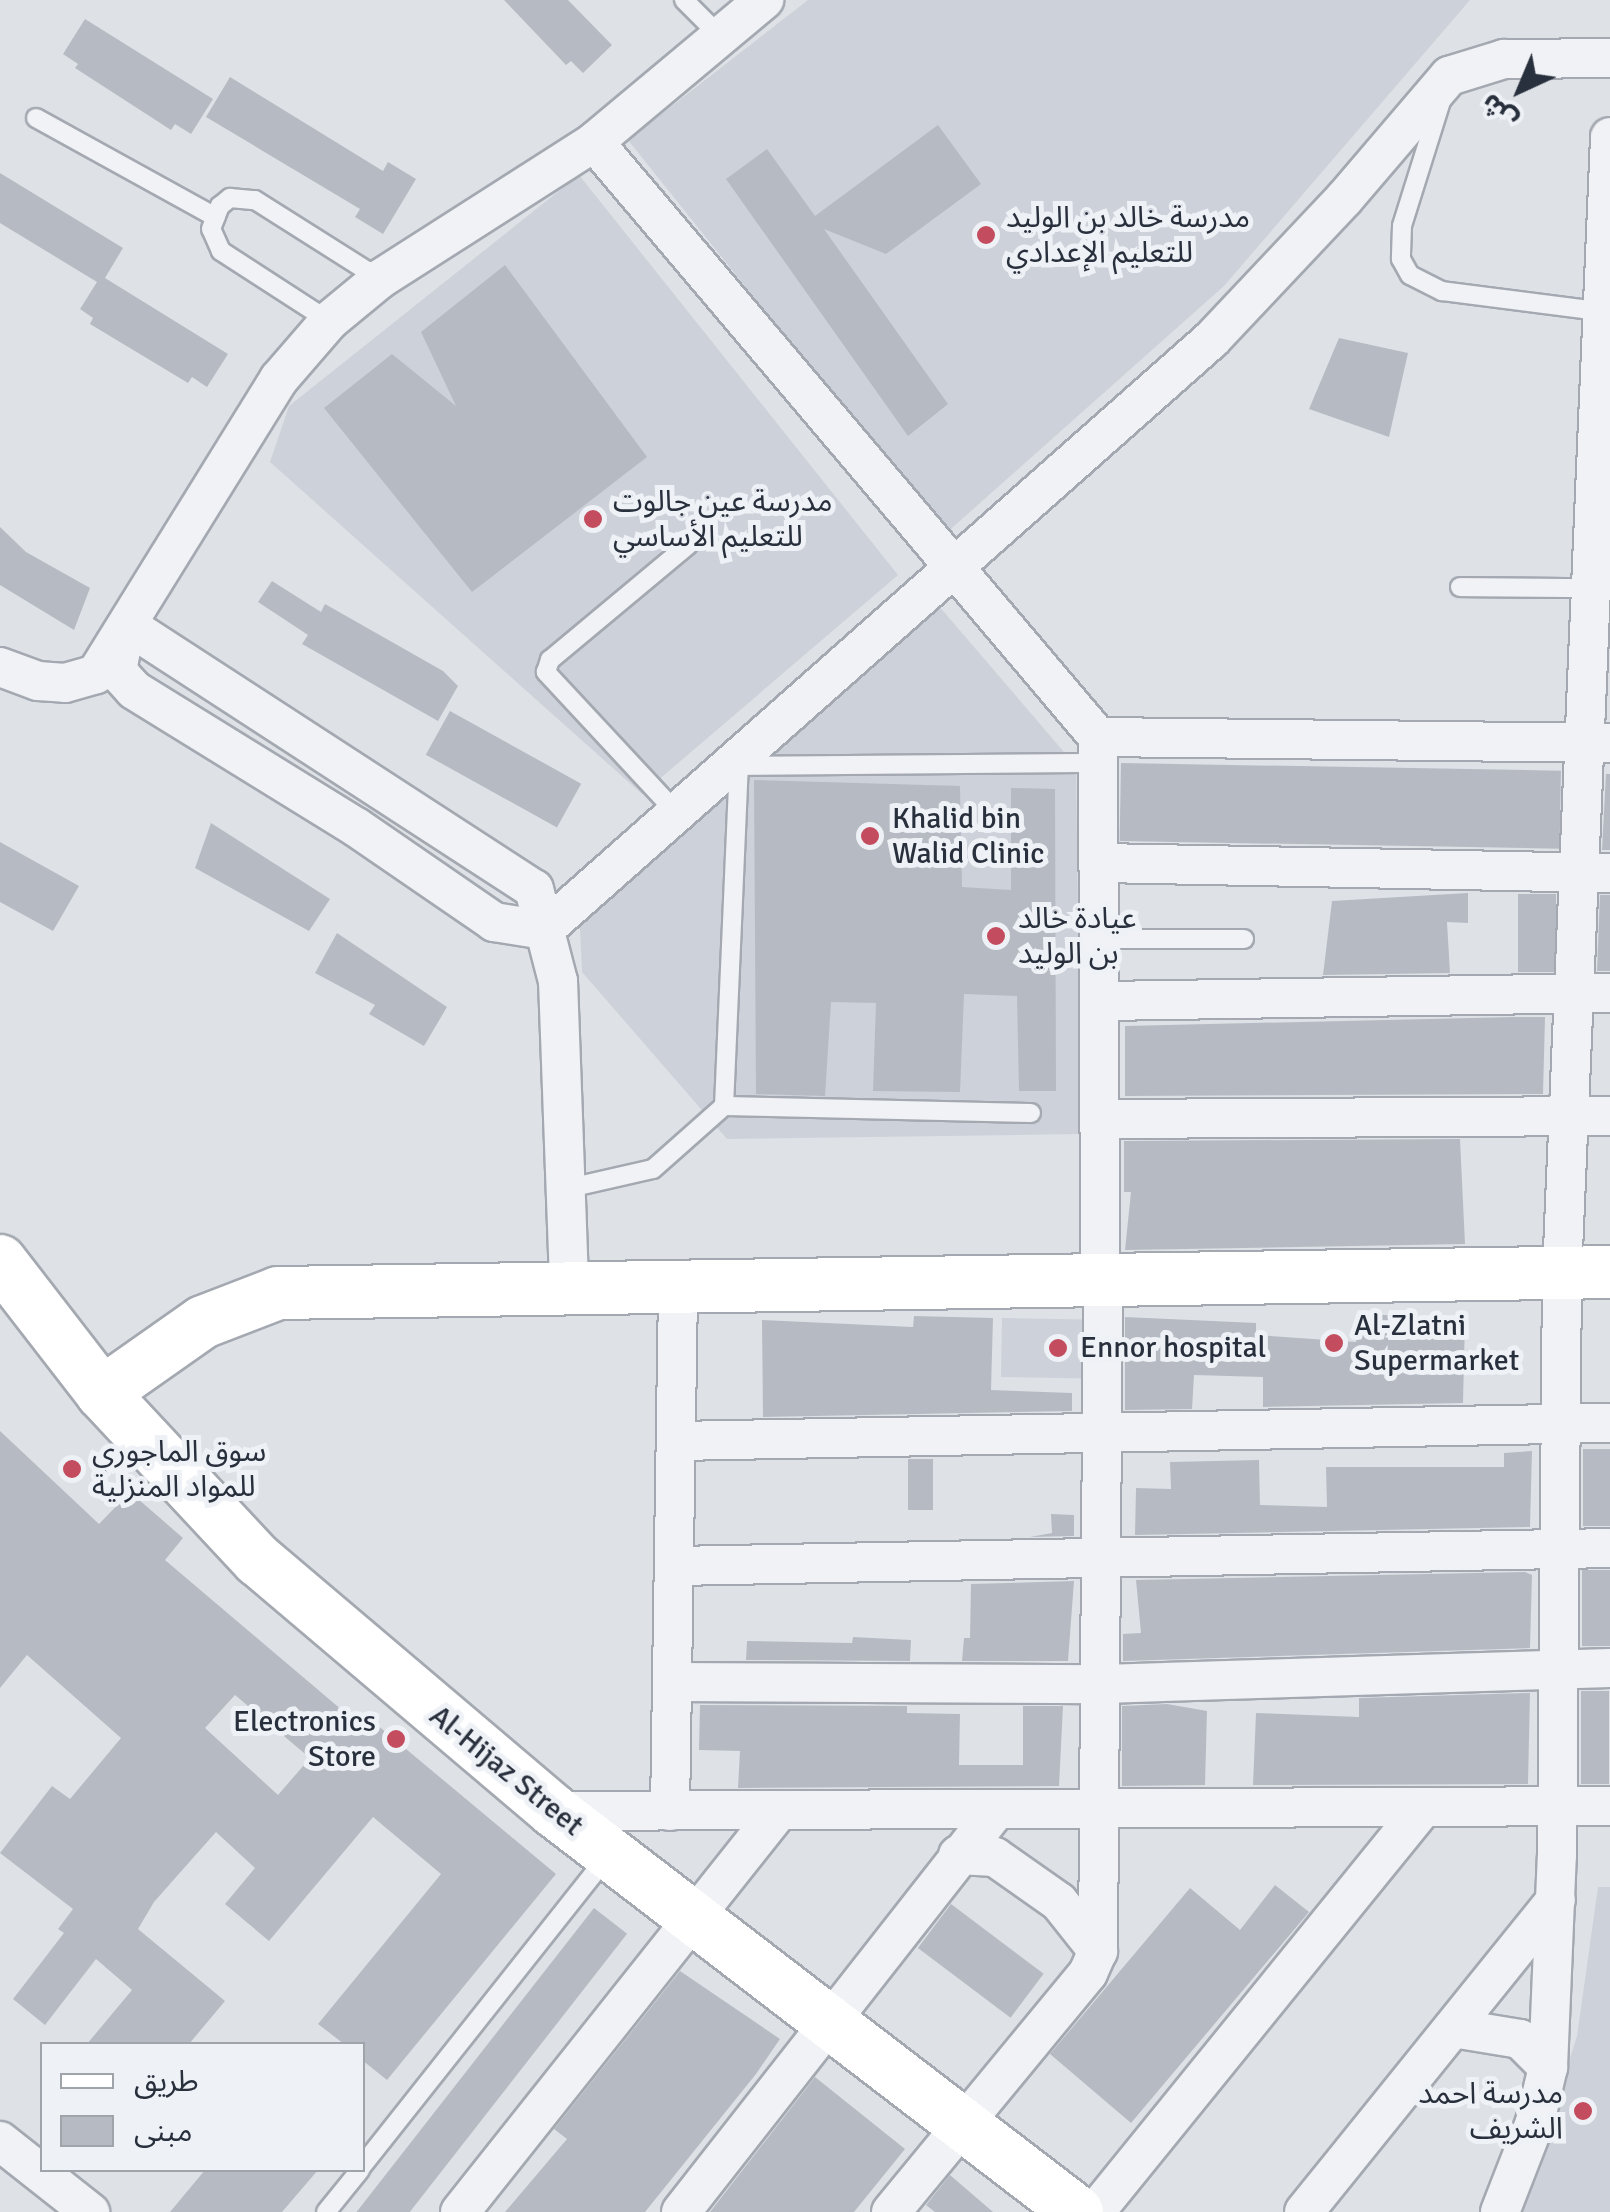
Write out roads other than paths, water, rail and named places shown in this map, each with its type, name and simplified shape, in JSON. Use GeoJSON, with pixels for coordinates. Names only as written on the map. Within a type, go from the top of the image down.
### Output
{"type":"FeatureCollection","features":[{"type":"Feature","properties":{"kind":"street"},"geometry":{"type":"LineString","coordinates":[[0,666],[38,682],[64,683],[96,674],[280,378],[329,322],[380,279],[594,142],[764,0]]}},
{"type":"Feature","properties":{"kind":"street"},"geometry":{"type":"LineString","coordinates":[[544,930],[1212,338],[1344,199],[1449,76],[1504,59],[1610,58]]}},
{"type":"Feature","properties":{"kind":"street"},"geometry":{"type":"LineString","coordinates":[[1500,2212],[1536,2122],[1548,2068],[1560,1670],[1558,1423],[1586,1273],[1571,1117],[1594,993],[1602,331],[1610,137]]}},
{"type":"Feature","properties":{"kind":"street"},"geometry":{"type":"LineString","coordinates":[[594,142],[1100,750],[1105,1437],[1098,1951],[1088,1972],[891,2212]]}},
{"type":"Feature","properties":{"kind":"street"},"geometry":{"type":"LineString","coordinates":[[127,625],[534,889],[558,981],[568,1288]]}},
{"type":"Feature","properties":{"kind":"street"},"geometry":{"type":"LineString","coordinates":[[127,625],[118,652],[122,680],[494,922],[544,930]]}},
{"type":"Feature","properties":{"kind":"street"},"geometry":{"type":"LineString","coordinates":[[225,746],[254,706]]}},
{"type":"Feature","properties":{"kind":"street"},"geometry":{"type":"LineString","coordinates":[[1100,750],[1598,743]]}},
{"type":"Feature","properties":{"kind":"street"},"geometry":{"type":"LineString","coordinates":[[1101,863],[1596,873]]}},
{"type":"Feature","properties":{"kind":"street"},"geometry":{"type":"LineString","coordinates":[[1104,1001],[1594,993]]}},
{"type":"Feature","properties":{"kind":"street"},"geometry":{"type":"LineString","coordinates":[[1103,1119],[1610,1116]]}},
{"type":"Feature","properties":{"kind":"street","name":"Al-Hijaz Street"},"geometry":{"type":"LineString","coordinates":[[0,1260],[102,1393],[258,1560],[554,1811],[834,2020],[1077,2212]]}},
{"type":"Feature","properties":{"kind":"street"},"geometry":{"type":"LineString","coordinates":[[102,1393],[204,1322],[278,1293],[678,1288],[1102,1272],[1586,1273]]}},
{"type":"Feature","properties":{"kind":"street"},"geometry":{"type":"LineString","coordinates":[[670,1810],[678,1288]]}},
{"type":"Feature","properties":{"kind":"street"},"geometry":{"type":"LineString","coordinates":[[676,1442],[1105,1437],[1610,1422]]}},
{"type":"Feature","properties":{"kind":"street"},"geometry":{"type":"LineString","coordinates":[[675,1566],[1103,1563],[1610,1548]]}},
{"type":"Feature","properties":{"kind":"street"},"geometry":{"type":"LineString","coordinates":[[672,1682],[1103,1684],[1610,1668]]}},
{"type":"Feature","properties":{"kind":"street"},"geometry":{"type":"LineString","coordinates":[[554,1811],[992,1814],[1610,1806]]}},
{"type":"Feature","properties":{"kind":"street"},"geometry":{"type":"LineString","coordinates":[[1095,2212],[1421,1810]]}},
{"type":"Feature","properties":{"kind":"street"},"geometry":{"type":"LineString","coordinates":[[460,2212],[777,1813]]}},
{"type":"Feature","properties":{"kind":"street"},"geometry":{"type":"LineString","coordinates":[[681,2212],[992,1814]]}},
{"type":"Feature","properties":{"kind":"street"},"geometry":{"type":"LineString","coordinates":[[958,1855],[996,1857],[1059,1902],[1098,1951]]}},
{"type":"Feature","properties":{"kind":"street"},"geometry":{"type":"LineString","coordinates":[[1304,2212],[1556,1900]]}},
{"type":"Feature","properties":{"kind":"street"},"geometry":{"type":"LineString","coordinates":[[1452,2028],[1520,2039],[1548,2068]]}},
{"type":"Feature","properties":{"kind":"street"},"geometry":{"type":"LineString","coordinates":[[0,2141],[90,2212]]}},
{"type":"Feature","properties":{"kind":"lane"},"geometry":{"type":"LineString","coordinates":[[684,0],[720,38]]}},
{"type":"Feature","properties":{"kind":"lane"},"geometry":{"type":"LineString","coordinates":[[1449,76],[1402,226],[1401,258],[1410,275],[1442,291],[1602,331]]}},
{"type":"Feature","properties":{"kind":"lane"},"geometry":{"type":"LineString","coordinates":[[36,118],[215,216]]}},
{"type":"Feature","properties":{"kind":"lane"},"geometry":{"type":"LineString","coordinates":[[329,322],[221,252],[212,240],[215,216],[230,198],[254,200],[380,279]]}},
{"type":"Feature","properties":{"kind":"lane"},"geometry":{"type":"LineString","coordinates":[[674,811],[546,672],[550,660],[688,545]]}},
{"type":"Feature","properties":{"kind":"lane"},"geometry":{"type":"LineString","coordinates":[[1460,587],[1598,588]]}},
{"type":"Feature","properties":{"kind":"lane"},"geometry":{"type":"LineString","coordinates":[[724,1106],[739,759],[1100,750]]}},
{"type":"Feature","properties":{"kind":"lane"},"geometry":{"type":"LineString","coordinates":[[1102,940],[1244,939]]}},
{"type":"Feature","properties":{"kind":"lane"},"geometry":{"type":"LineString","coordinates":[[565,1188],[653,1169],[724,1106],[1031,1113]]}},
{"type":"Feature","properties":{"kind":"lane"},"geometry":{"type":"LineString","coordinates":[[365,2163],[610,1852]]}},
{"type":"Feature","properties":{"kind":"lane"},"geometry":{"type":"LineString","coordinates":[[326,2212],[358,2172]]}},
{"type":"Feature","properties":{"kind":"place","name":"مدرسة خالد بن الوليد للتعليم الإعدادي"},"geometry":{"type":"Point","coordinates":[986,235]}},
{"type":"Feature","properties":{"kind":"place","name":"مدرسة عين جالوت للتعليم الأساسي"},"geometry":{"type":"Point","coordinates":[593,519]}},
{"type":"Feature","properties":{"kind":"place","name":"Khalid bin Walid Clinic"},"geometry":{"type":"Point","coordinates":[870,836]}},
{"type":"Feature","properties":{"kind":"place","name":"عيادة خالد بن الوليد"},"geometry":{"type":"Point","coordinates":[996,936]}},
{"type":"Feature","properties":{"kind":"place","name":"Al-Zlatni Supermarket"},"geometry":{"type":"Point","coordinates":[1334,1343]}},
{"type":"Feature","properties":{"kind":"place","name":"Ennor hospital"},"geometry":{"type":"Point","coordinates":[1058,1348]}},
{"type":"Feature","properties":{"kind":"place","name":"سوق الماجوري للمواد المنزلية"},"geometry":{"type":"Point","coordinates":[72,1469]}},
{"type":"Feature","properties":{"kind":"place","name":"Electronics Store"},"geometry":{"type":"Point","coordinates":[396,1739]}},
{"type":"Feature","properties":{"kind":"place","name":"مدرسة احمد الشريف"},"geometry":{"type":"Point","coordinates":[1583,2111]}}]}
